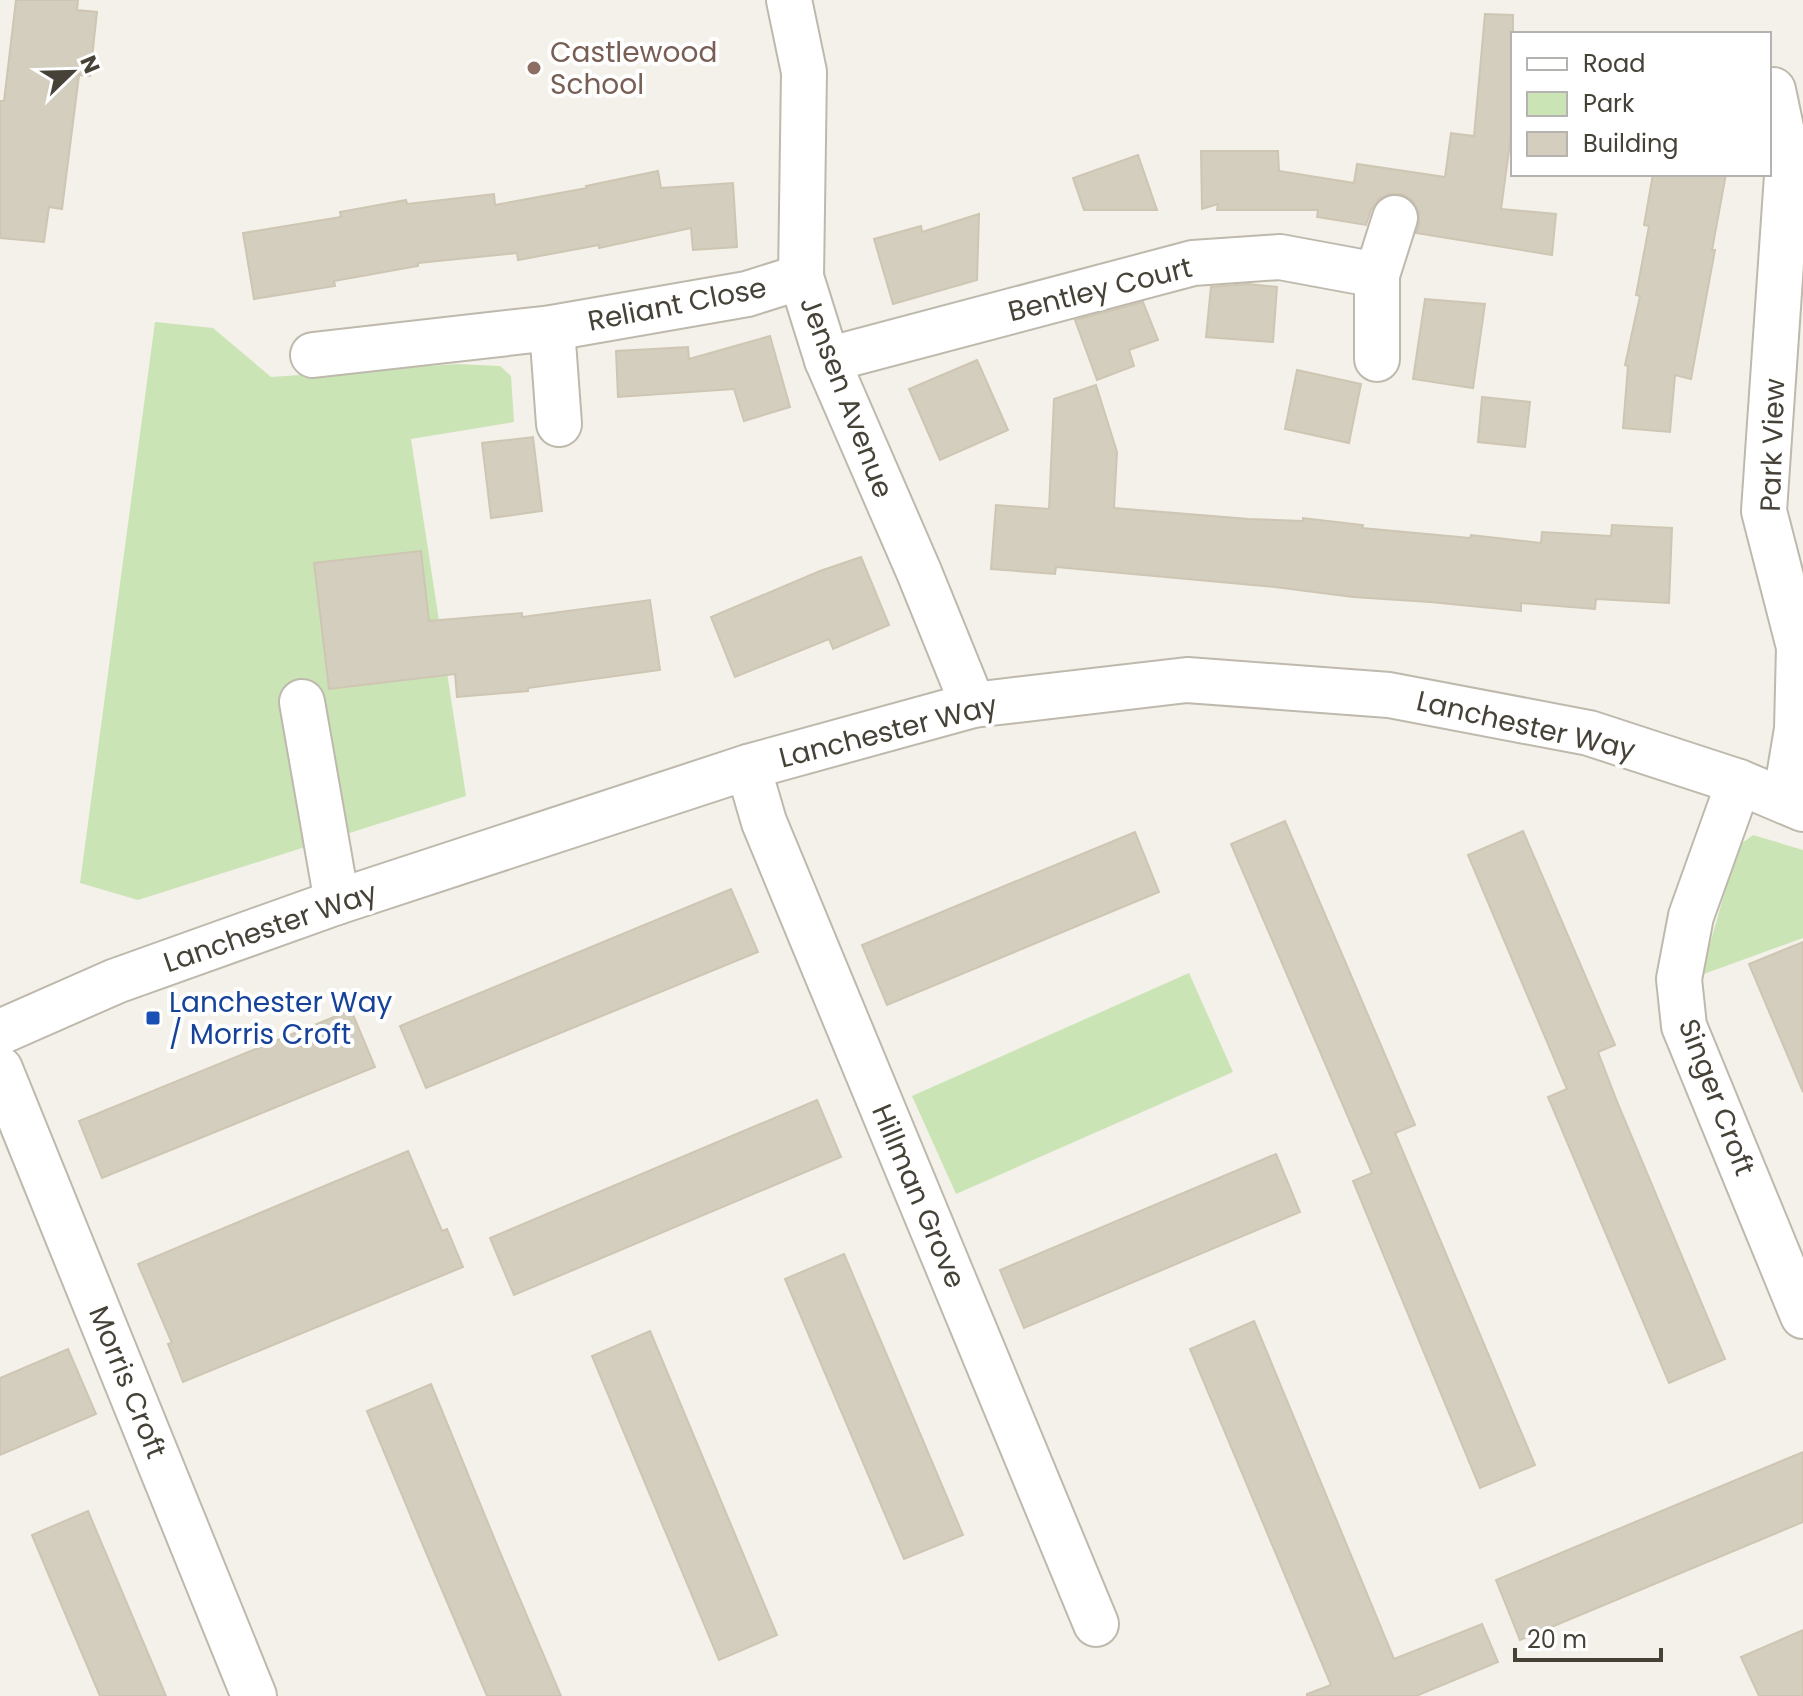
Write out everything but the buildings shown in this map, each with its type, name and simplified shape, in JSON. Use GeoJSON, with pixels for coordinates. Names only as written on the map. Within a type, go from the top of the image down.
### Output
{"type":"FeatureCollection","features":[{"type":"Feature","properties":{"kind":"street","name":"Jensen Avenue"},"geometry":{"type":"LineString","coordinates":[[789,0],[804,72],[801,277],[827,360],[973,705]]}},
{"type":"Feature","properties":{"kind":"street","name":"Park View"},"geometry":{"type":"LineString","coordinates":[[1782,85],[1792,278],[1764,511],[1799,647],[1794,805]]}},
{"type":"Feature","properties":{"kind":"street"},"geometry":{"type":"LineString","coordinates":[[1377,359],[1377,275],[1395,218]]}},
{"type":"Feature","properties":{"kind":"street","name":"Bentley Court"},"geometry":{"type":"LineString","coordinates":[[827,360],[1193,263],[1280,257],[1377,275]]}},
{"type":"Feature","properties":{"kind":"street","name":"Reliant Close"},"geometry":{"type":"LineString","coordinates":[[313,355],[552,328],[747,294],[801,277]]}},
{"type":"Feature","properties":{"kind":"street","name":"Reliant Close"},"geometry":{"type":"LineString","coordinates":[[552,328],[559,424]]}},
{"type":"Feature","properties":{"kind":"street","name":"Lanchester Way"},"geometry":{"type":"LineString","coordinates":[[0,1032],[116,981],[337,902],[748,767],[973,705],[1187,680],[1389,695],[1589,733],[1739,782],[1794,805]]}},
{"type":"Feature","properties":{"kind":"street"},"geometry":{"type":"LineString","coordinates":[[302,702],[337,902]]}},
{"type":"Feature","properties":{"kind":"street","name":"Hillman Grove"},"geometry":{"type":"LineString","coordinates":[[748,767],[764,822],[1096,1624]]}},
{"type":"Feature","properties":{"kind":"street","name":"Singer Croft"},"geometry":{"type":"LineString","coordinates":[[1739,782],[1691,916],[1679,979],[1684,1026],[1803,1316]]}},
{"type":"Feature","properties":{"kind":"street","name":"Morris Croft"},"geometry":{"type":"LineString","coordinates":[[0,1069],[254,1696]]}},
{"type":"Feature","properties":{"kind":"green space"},"geometry":{"type":"Polygon","coordinates":[[[155,322],[213,328],[271,377],[457,364],[500,366],[511,376],[514,422],[411,439],[466,796],[138,900],[80,883],[155,322]]]}},
{"type":"Feature","properties":{"kind":"green space"},"geometry":{"type":"Polygon","coordinates":[[[1753,835],[1803,850],[1803,938],[1701,975],[1738,846],[1753,835]]]}},
{"type":"Feature","properties":{"kind":"green space"},"geometry":{"type":"Polygon","coordinates":[[[1189,973],[1233,1072],[956,1194],[912,1096],[1189,973]]]}},
{"type":"Feature","properties":{"kind":"place","name":"Castlewood School"},"geometry":{"type":"Point","coordinates":[534,68]}},
{"type":"Feature","properties":{"kind":"place","name":"Lanchester Way / Morris Croft"},"geometry":{"type":"Point","coordinates":[153,1018]}}]}
